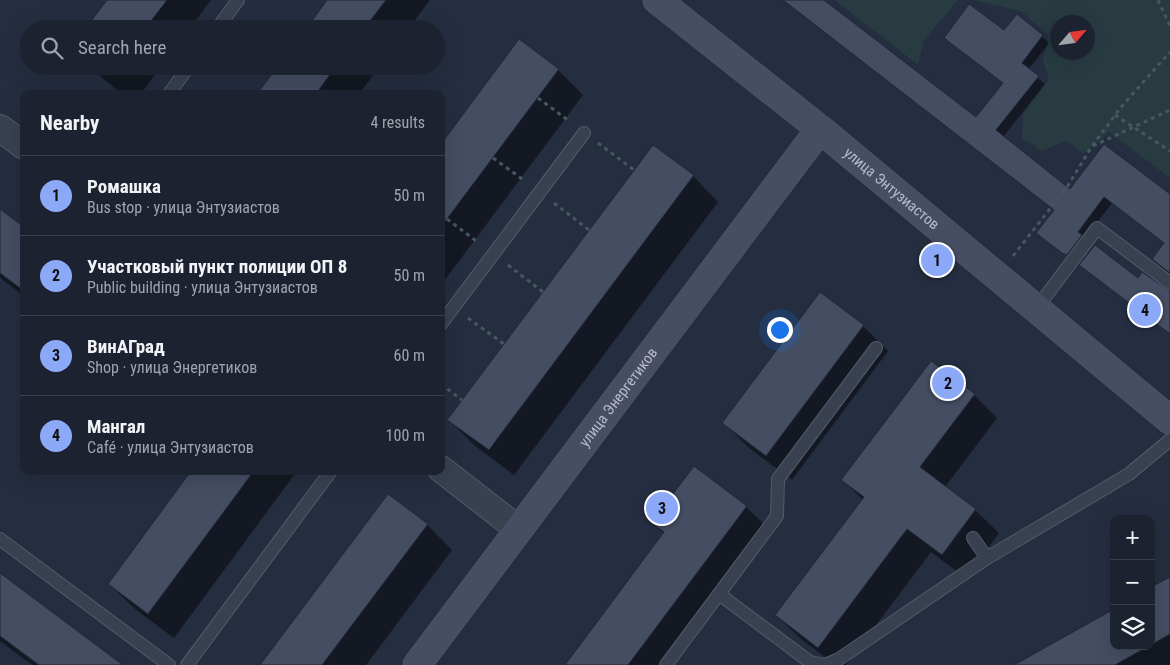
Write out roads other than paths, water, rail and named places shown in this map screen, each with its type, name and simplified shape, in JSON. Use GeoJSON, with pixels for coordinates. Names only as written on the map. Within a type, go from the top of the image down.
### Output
{"type":"FeatureCollection","features":[{"type":"Feature","properties":{"kind":"main road","name":"улица Энтузиастов"},"geometry":{"type":"LineString","coordinates":[[658,0],[820,129],[1170,420]]}},
{"type":"Feature","properties":{"kind":"main road","name":"улица Энергетиков"},"geometry":{"type":"LineString","coordinates":[[417,665],[820,129]]}},
{"type":"Feature","properties":{"kind":"street"},"geometry":{"type":"LineString","coordinates":[[0,128],[20,143]]}},
{"type":"Feature","properties":{"kind":"street"},"geometry":{"type":"LineString","coordinates":[[445,472],[518,529]]}},
{"type":"Feature","properties":{"kind":"lane"},"geometry":{"type":"LineString","coordinates":[[224,20],[238,0]]}},
{"type":"Feature","properties":{"kind":"lane"},"geometry":{"type":"LineString","coordinates":[[172,90],[183,75]]}},
{"type":"Feature","properties":{"kind":"lane"},"geometry":{"type":"LineString","coordinates":[[445,319],[584,132]]}},
{"type":"Feature","properties":{"kind":"lane"},"geometry":{"type":"LineString","coordinates":[[1036,309],[1097,228],[1170,283]]}},
{"type":"Feature","properties":{"kind":"lane"},"geometry":{"type":"LineString","coordinates":[[666,665],[777,516],[778,479],[876,348]]}},
{"type":"Feature","properties":{"kind":"lane"},"geometry":{"type":"LineString","coordinates":[[719,594],[810,662],[825,665],[839,658],[987,558],[1129,474],[1170,440]]}},
{"type":"Feature","properties":{"kind":"lane"},"geometry":{"type":"LineString","coordinates":[[187,665],[328,475]]}},
{"type":"Feature","properties":{"kind":"lane"},"geometry":{"type":"LineString","coordinates":[[973,538],[987,558]]}},
{"type":"Feature","properties":{"kind":"lane"},"geometry":{"type":"LineString","coordinates":[[0,539],[169,665]]}},
{"type":"Feature","properties":{"kind":"place","name":"Ромашка"},"geometry":{"type":"Point","coordinates":[937,260]}},
{"type":"Feature","properties":{"kind":"place","name":"Мангал"},"geometry":{"type":"Point","coordinates":[1145,310]}},
{"type":"Feature","properties":{"kind":"place","name":"Участковый пункт полиции ОП 8"},"geometry":{"type":"Point","coordinates":[948,383]}},
{"type":"Feature","properties":{"kind":"place","name":"ВинАГрад"},"geometry":{"type":"Point","coordinates":[662,508]}}]}
